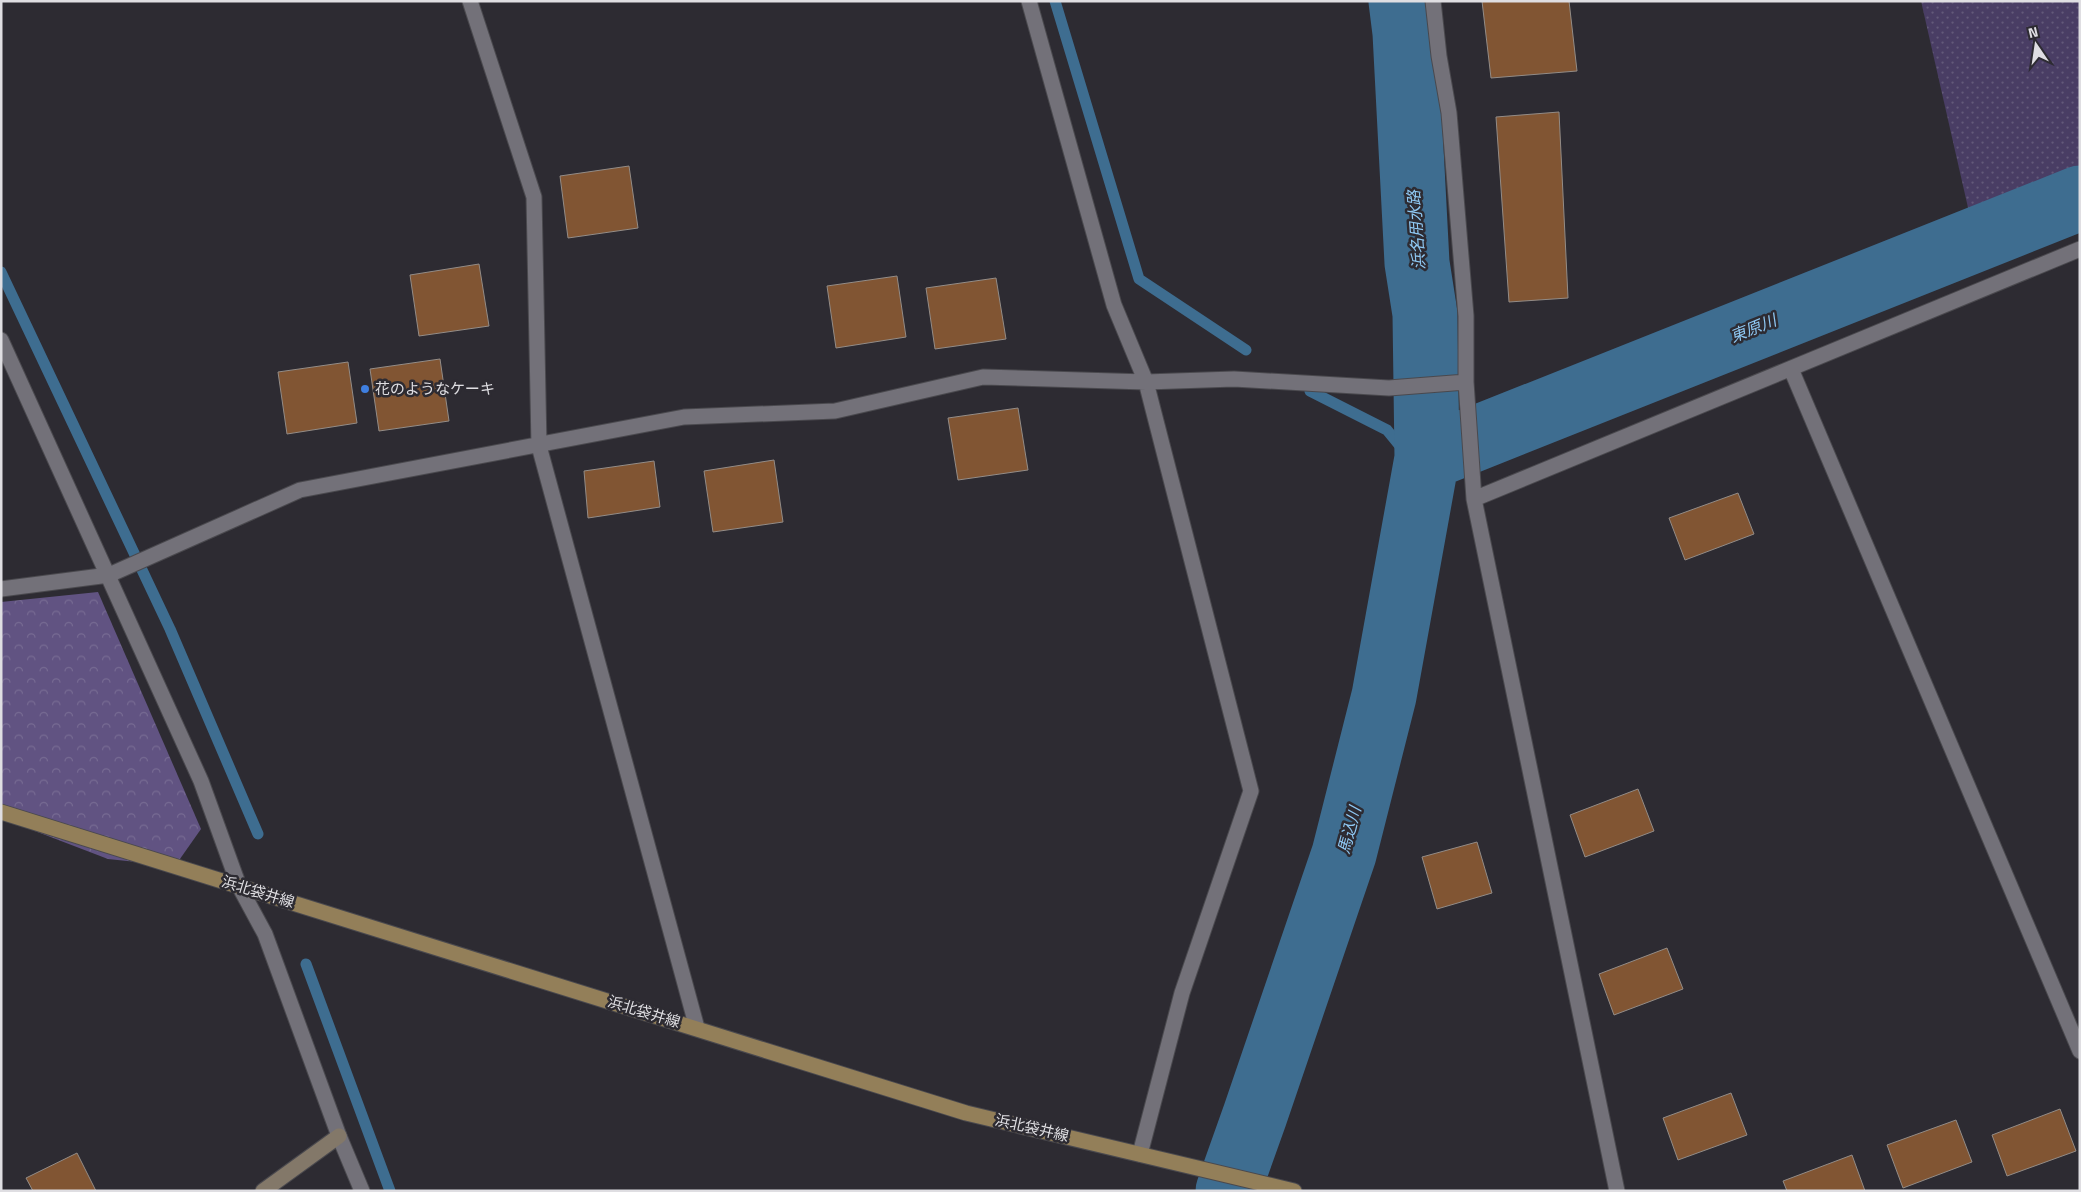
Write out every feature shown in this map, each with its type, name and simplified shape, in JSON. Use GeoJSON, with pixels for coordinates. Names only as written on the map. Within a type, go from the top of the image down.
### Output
{"type":"FeatureCollection","features":[{"type":"Feature","properties":{"kind":"main road","name":"浜北袋井線"},"geometry":{"type":"LineString","coordinates":[[1,812],[966,1113],[1294,1191]]}},
{"type":"Feature","properties":{"kind":"street"},"geometry":{"type":"LineString","coordinates":[[470,1],[534,197],[539,446],[697,1028]]}},
{"type":"Feature","properties":{"kind":"street"},"geometry":{"type":"LineString","coordinates":[[1029,1],[1114,305],[1146,382],[1251,791],[1182,993],[1145,1155]]}},
{"type":"Feature","properties":{"kind":"street"},"geometry":{"type":"LineString","coordinates":[[1433,1],[1439,56],[1449,112],[1466,316],[1466,382],[1474,499],[1617,1191]]}},
{"type":"Feature","properties":{"kind":"street"},"geometry":{"type":"LineString","coordinates":[[1474,499],[2080,249]]}},
{"type":"Feature","properties":{"kind":"street"},"geometry":{"type":"LineString","coordinates":[[1,340],[201,781],[239,886],[265,934],[339,1136],[362,1191]]}},
{"type":"Feature","properties":{"kind":"street"},"geometry":{"type":"LineString","coordinates":[[1791,369],[2080,1051]]}},
{"type":"Feature","properties":{"kind":"street"},"geometry":{"type":"LineString","coordinates":[[1,589],[109,575],[300,490],[684,417],[835,411],[983,377],[1146,382],[1234,379],[1389,388],[1466,382]]}},
{"type":"Feature","properties":{"kind":"street"},"geometry":{"type":"LineString","coordinates":[[263,1191],[339,1136]]}},
{"type":"Feature","properties":{"kind":"shaded area"},"geometry":{"type":"Polygon","coordinates":[[[1921,1],[2080,1],[2080,168],[1969,212],[1921,1]]]}},
{"type":"Feature","properties":{"kind":"green space"},"geometry":{"type":"Polygon","coordinates":[[[98,592],[201,829],[175,866],[108,859],[1,818],[1,602],[98,592]]]}},
{"type":"Feature","properties":{"kind":"building"},"geometry":{"type":"Polygon","coordinates":[[[1482,1],[1569,1],[1577,71],[1491,78],[1482,1]]]}},
{"type":"Feature","properties":{"kind":"building"},"geometry":{"type":"Polygon","coordinates":[[[1559,112],[1568,298],[1509,302],[1496,117],[1559,112]]]}},
{"type":"Feature","properties":{"kind":"building"},"geometry":{"type":"Polygon","coordinates":[[[629,166],[638,228],[568,238],[560,176],[629,166]]]}},
{"type":"Feature","properties":{"kind":"building"},"geometry":{"type":"Polygon","coordinates":[[[479,264],[489,326],[419,336],[410,275],[479,264]]]}},
{"type":"Feature","properties":{"kind":"building"},"geometry":{"type":"Polygon","coordinates":[[[897,276],[906,337],[836,348],[827,286],[897,276]]]}},
{"type":"Feature","properties":{"kind":"building"},"geometry":{"type":"Polygon","coordinates":[[[996,278],[1006,339],[935,349],[926,288],[996,278]]]}},
{"type":"Feature","properties":{"kind":"building"},"geometry":{"type":"Polygon","coordinates":[[[440,359],[449,421],[379,431],[370,369],[440,359]]]}},
{"type":"Feature","properties":{"kind":"building"},"geometry":{"type":"Polygon","coordinates":[[[348,362],[357,423],[287,434],[278,372],[348,362]]]}},
{"type":"Feature","properties":{"kind":"building"},"geometry":{"type":"Polygon","coordinates":[[[1018,408],[1028,470],[958,480],[948,418],[1018,408]]]}},
{"type":"Feature","properties":{"kind":"building"},"geometry":{"type":"Polygon","coordinates":[[[774,460],[783,522],[713,532],[704,471],[774,460]]]}},
{"type":"Feature","properties":{"kind":"building"},"geometry":{"type":"Polygon","coordinates":[[[654,461],[660,507],[588,518],[584,471],[654,461]]]}},
{"type":"Feature","properties":{"kind":"building"},"geometry":{"type":"Polygon","coordinates":[[[1738,493],[1754,534],[1685,560],[1669,518],[1738,493]]]}},
{"type":"Feature","properties":{"kind":"building"},"geometry":{"type":"Polygon","coordinates":[[[1638,789],[1654,831],[1585,857],[1570,815],[1638,789]]]}},
{"type":"Feature","properties":{"kind":"building"},"geometry":{"type":"Polygon","coordinates":[[[1477,842],[1492,893],[1437,909],[1422,857],[1477,842]]]}},
{"type":"Feature","properties":{"kind":"building"},"geometry":{"type":"Polygon","coordinates":[[[1667,948],[1683,989],[1614,1015],[1599,974],[1667,948]]]}},
{"type":"Feature","properties":{"kind":"building"},"geometry":{"type":"Polygon","coordinates":[[[1731,1093],[1747,1135],[1678,1160],[1663,1118],[1731,1093]]]}},
{"type":"Feature","properties":{"kind":"building"},"geometry":{"type":"Polygon","coordinates":[[[2060,1109],[2076,1151],[2007,1176],[1992,1135],[2060,1109]]]}},
{"type":"Feature","properties":{"kind":"building"},"geometry":{"type":"Polygon","coordinates":[[[1956,1120],[1972,1162],[1903,1188],[1887,1145],[1956,1120]]]}},
{"type":"Feature","properties":{"kind":"building"},"geometry":{"type":"Polygon","coordinates":[[[77,1153],[96,1191],[33,1191],[26,1178],[77,1153]]]}},
{"type":"Feature","properties":{"kind":"building"},"geometry":{"type":"Polygon","coordinates":[[[1852,1155],[1865,1191],[1787,1191],[1783,1181],[1852,1155]]]}},
{"type":"Feature","properties":{"kind":"waterway"},"geometry":{"type":"LineString","coordinates":[[1055,1],[1139,279],[1246,350]]}},
{"type":"Feature","properties":{"kind":"waterway","name":"馬込川"},"geometry":{"type":"LineString","coordinates":[[1228,1191],[1344,854],[1384,696],[1427,458],[1425,314],[1417,263],[1405,33],[1401,1]]}},
{"type":"Feature","properties":{"kind":"waterway","name":"東原川"},"geometry":{"type":"LineString","coordinates":[[1427,458],[2080,198]]}},
{"type":"Feature","properties":{"kind":"waterway"},"geometry":{"type":"LineString","coordinates":[[1,272],[170,629],[258,834]]}},
{"type":"Feature","properties":{"kind":"waterway"},"geometry":{"type":"LineString","coordinates":[[1310,391],[1387,430],[1409,457],[1427,458]]}},
{"type":"Feature","properties":{"kind":"waterway"},"geometry":{"type":"LineString","coordinates":[[306,964],[390,1191]]}},
{"type":"Feature","properties":{"kind":"place","name":"花のようなケーキ"},"geometry":{"type":"Point","coordinates":[365,389]}},
{"type":"Feature","properties":{"kind":"water label","name":"浜名用水路"},"geometry":{"type":"Point","coordinates":[1416,230]}}]}
